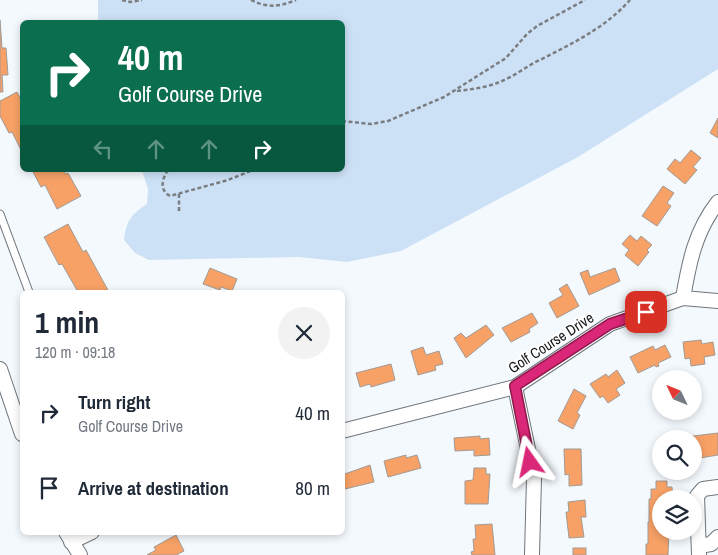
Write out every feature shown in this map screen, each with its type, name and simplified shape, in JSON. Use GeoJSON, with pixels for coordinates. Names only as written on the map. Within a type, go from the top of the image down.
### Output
{"type":"FeatureCollection","features":[{"type":"Feature","properties":{"kind":"street"},"geometry":{"type":"LineString","coordinates":[[683,298],[690,257],[704,219],[718,202]]}},
{"type":"Feature","properties":{"kind":"street","name":"Golf Course Drive"},"geometry":{"type":"LineString","coordinates":[[345,430],[515,386],[610,324],[683,298],[718,301]]}},
{"type":"Feature","properties":{"kind":"street"},"geometry":{"type":"LineString","coordinates":[[0,369],[20,428]]}},
{"type":"Feature","properties":{"kind":"street"},"geometry":{"type":"LineString","coordinates":[[515,386],[534,478],[532,555]]}},
{"type":"Feature","properties":{"kind":"street"},"geometry":{"type":"LineString","coordinates":[[718,488],[703,489],[697,496],[699,551],[718,537]]}},
{"type":"Feature","properties":{"kind":"street"},"geometry":{"type":"LineString","coordinates":[[69,537],[80,555]]}},
{"type":"Feature","properties":{"kind":"lane"},"geometry":{"type":"LineString","coordinates":[[0,214],[28,290]]}},
{"type":"Feature","properties":{"kind":"path"},"geometry":{"type":"LineString","coordinates":[[122,0],[133,2],[142,0]]}},
{"type":"Feature","properties":{"kind":"path"},"geometry":{"type":"LineString","coordinates":[[250,0],[269,7],[296,0]]}},
{"type":"Feature","properties":{"kind":"path"},"geometry":{"type":"LineString","coordinates":[[345,120],[371,124],[388,121],[456,91],[506,58],[527,34],[537,26],[586,0]]}},
{"type":"Feature","properties":{"kind":"path"},"geometry":{"type":"LineString","coordinates":[[456,91],[479,88],[508,79],[519,70],[580,40],[617,15],[630,0]]}},
{"type":"Feature","properties":{"kind":"path"},"geometry":{"type":"LineString","coordinates":[[167,172],[163,180],[164,190],[170,196],[247,172]]}},
{"type":"Feature","properties":{"kind":"path"},"geometry":{"type":"LineString","coordinates":[[179,194],[180,211]]}},
{"type":"Feature","properties":{"kind":"shaded area"},"geometry":{"type":"Polygon","coordinates":[[[98,0],[718,0],[718,69],[578,157],[401,251],[347,262],[299,257],[149,260],[135,253],[124,240],[130,219],[147,204],[148,189],[143,172],[345,172],[345,20],[98,20],[98,0]]]}},
{"type":"Feature","properties":{"kind":"building"},"geometry":{"type":"Polygon","coordinates":[[[0,20],[2,48],[6,48],[8,75],[2,75],[3,92],[0,92],[0,20]]]}},
{"type":"Feature","properties":{"kind":"building"},"geometry":{"type":"Polygon","coordinates":[[[17,92],[20,97],[20,148],[12,132],[9,133],[0,116],[0,101],[17,92]]]}},
{"type":"Feature","properties":{"kind":"building"},"geometry":{"type":"Polygon","coordinates":[[[718,118],[718,138],[710,133],[718,118]]]}},
{"type":"Feature","properties":{"kind":"building"},"geometry":{"type":"Polygon","coordinates":[[[691,150],[701,158],[693,167],[697,170],[685,184],[667,169],[675,159],[680,163],[691,150]]]}},
{"type":"Feature","properties":{"kind":"building"},"geometry":{"type":"Polygon","coordinates":[[[33,172],[64,172],[66,174],[68,173],[81,196],[57,209],[45,185],[41,187],[33,172]]]}},
{"type":"Feature","properties":{"kind":"building"},"geometry":{"type":"Polygon","coordinates":[[[663,186],[674,193],[667,203],[671,206],[657,226],[642,216],[663,186]]]}},
{"type":"Feature","properties":{"kind":"building"},"geometry":{"type":"Polygon","coordinates":[[[68,224],[83,252],[86,250],[108,290],[77,290],[62,264],[59,265],[44,237],[68,224]]]}},
{"type":"Feature","properties":{"kind":"building"},"geometry":{"type":"Polygon","coordinates":[[[630,235],[637,241],[641,236],[652,245],[638,266],[625,255],[629,250],[622,244],[630,235]]]}},
{"type":"Feature","properties":{"kind":"building"},"geometry":{"type":"Polygon","coordinates":[[[210,268],[237,279],[232,290],[221,287],[220,290],[203,284],[210,268]]]}},
{"type":"Feature","properties":{"kind":"building"},"geometry":{"type":"Polygon","coordinates":[[[615,268],[620,281],[589,295],[580,273],[588,270],[590,277],[615,268]]]}},
{"type":"Feature","properties":{"kind":"building"},"geometry":{"type":"Polygon","coordinates":[[[567,284],[579,306],[557,318],[549,303],[563,295],[559,289],[567,284]]]}},
{"type":"Feature","properties":{"kind":"building"},"geometry":{"type":"Polygon","coordinates":[[[532,313],[538,323],[529,329],[530,332],[511,342],[502,328],[532,313]]]}},
{"type":"Feature","properties":{"kind":"building"},"geometry":{"type":"Polygon","coordinates":[[[486,325],[494,335],[466,358],[454,338],[461,333],[466,338],[486,325]]]}},
{"type":"Feature","properties":{"kind":"building"},"geometry":{"type":"Polygon","coordinates":[[[701,340],[702,344],[713,342],[715,355],[704,357],[705,364],[691,366],[690,358],[685,359],[683,342],[701,340]]]}},
{"type":"Feature","properties":{"kind":"building"},"geometry":{"type":"Polygon","coordinates":[[[665,345],[671,357],[658,363],[659,366],[656,367],[655,365],[638,373],[630,357],[653,346],[655,350],[665,345]]]}},
{"type":"Feature","properties":{"kind":"building"},"geometry":{"type":"Polygon","coordinates":[[[423,347],[426,355],[439,351],[443,364],[435,366],[436,370],[418,375],[411,351],[423,347]]]}},
{"type":"Feature","properties":{"kind":"building"},"geometry":{"type":"Polygon","coordinates":[[[391,364],[395,380],[371,387],[370,384],[360,387],[356,373],[391,364]]]}},
{"type":"Feature","properties":{"kind":"building"},"geometry":{"type":"Polygon","coordinates":[[[617,370],[625,383],[616,389],[620,395],[608,403],[603,396],[600,398],[590,384],[606,374],[608,377],[617,370]]]}},
{"type":"Feature","properties":{"kind":"building"},"geometry":{"type":"Polygon","coordinates":[[[574,389],[586,396],[577,413],[580,415],[573,429],[558,421],[574,389]]]}},
{"type":"Feature","properties":{"kind":"building"},"geometry":{"type":"Polygon","coordinates":[[[718,433],[718,455],[702,458],[702,435],[718,433]]]}},
{"type":"Feature","properties":{"kind":"building"},"geometry":{"type":"Polygon","coordinates":[[[480,436],[480,439],[489,438],[490,455],[474,456],[474,450],[455,451],[454,438],[480,436]]]}},
{"type":"Feature","properties":{"kind":"building"},"geometry":{"type":"Polygon","coordinates":[[[564,449],[581,449],[582,485],[569,486],[569,474],[565,475],[564,449]]]}},
{"type":"Feature","properties":{"kind":"building"},"geometry":{"type":"Polygon","coordinates":[[[406,455],[406,458],[417,455],[421,468],[388,477],[384,461],[406,455]]]}},
{"type":"Feature","properties":{"kind":"building"},"geometry":{"type":"Polygon","coordinates":[[[370,465],[374,482],[345,489],[345,474],[370,465]]]}},
{"type":"Feature","properties":{"kind":"building"},"geometry":{"type":"Polygon","coordinates":[[[474,468],[486,468],[486,474],[490,474],[488,504],[465,504],[465,481],[473,480],[474,468]]]}},
{"type":"Feature","properties":{"kind":"building"},"geometry":{"type":"Polygon","coordinates":[[[656,481],[667,481],[667,487],[672,487],[672,490],[652,490],[652,540],[669,540],[668,555],[646,555],[649,499],[651,499],[651,489],[656,489],[656,481]]]}},
{"type":"Feature","properties":{"kind":"building"},"geometry":{"type":"Polygon","coordinates":[[[585,500],[586,517],[581,517],[584,537],[569,538],[566,512],[569,512],[568,502],[585,500]]]}},
{"type":"Feature","properties":{"kind":"building"},"geometry":{"type":"Polygon","coordinates":[[[492,524],[495,555],[472,555],[471,552],[474,551],[473,539],[476,539],[475,525],[492,524]]]}},
{"type":"Feature","properties":{"kind":"building"},"geometry":{"type":"Polygon","coordinates":[[[176,535],[184,551],[176,555],[147,555],[156,550],[154,547],[176,535]]]}},
{"type":"Feature","properties":{"kind":"building"},"geometry":{"type":"Polygon","coordinates":[[[573,548],[586,548],[586,555],[573,555],[573,548]]]}},
{"type":"Feature","properties":{"kind":"route"},"geometry":{"type":"LineString","coordinates":[[530,462],[515,386],[610,324],[646,312]]}}]}
